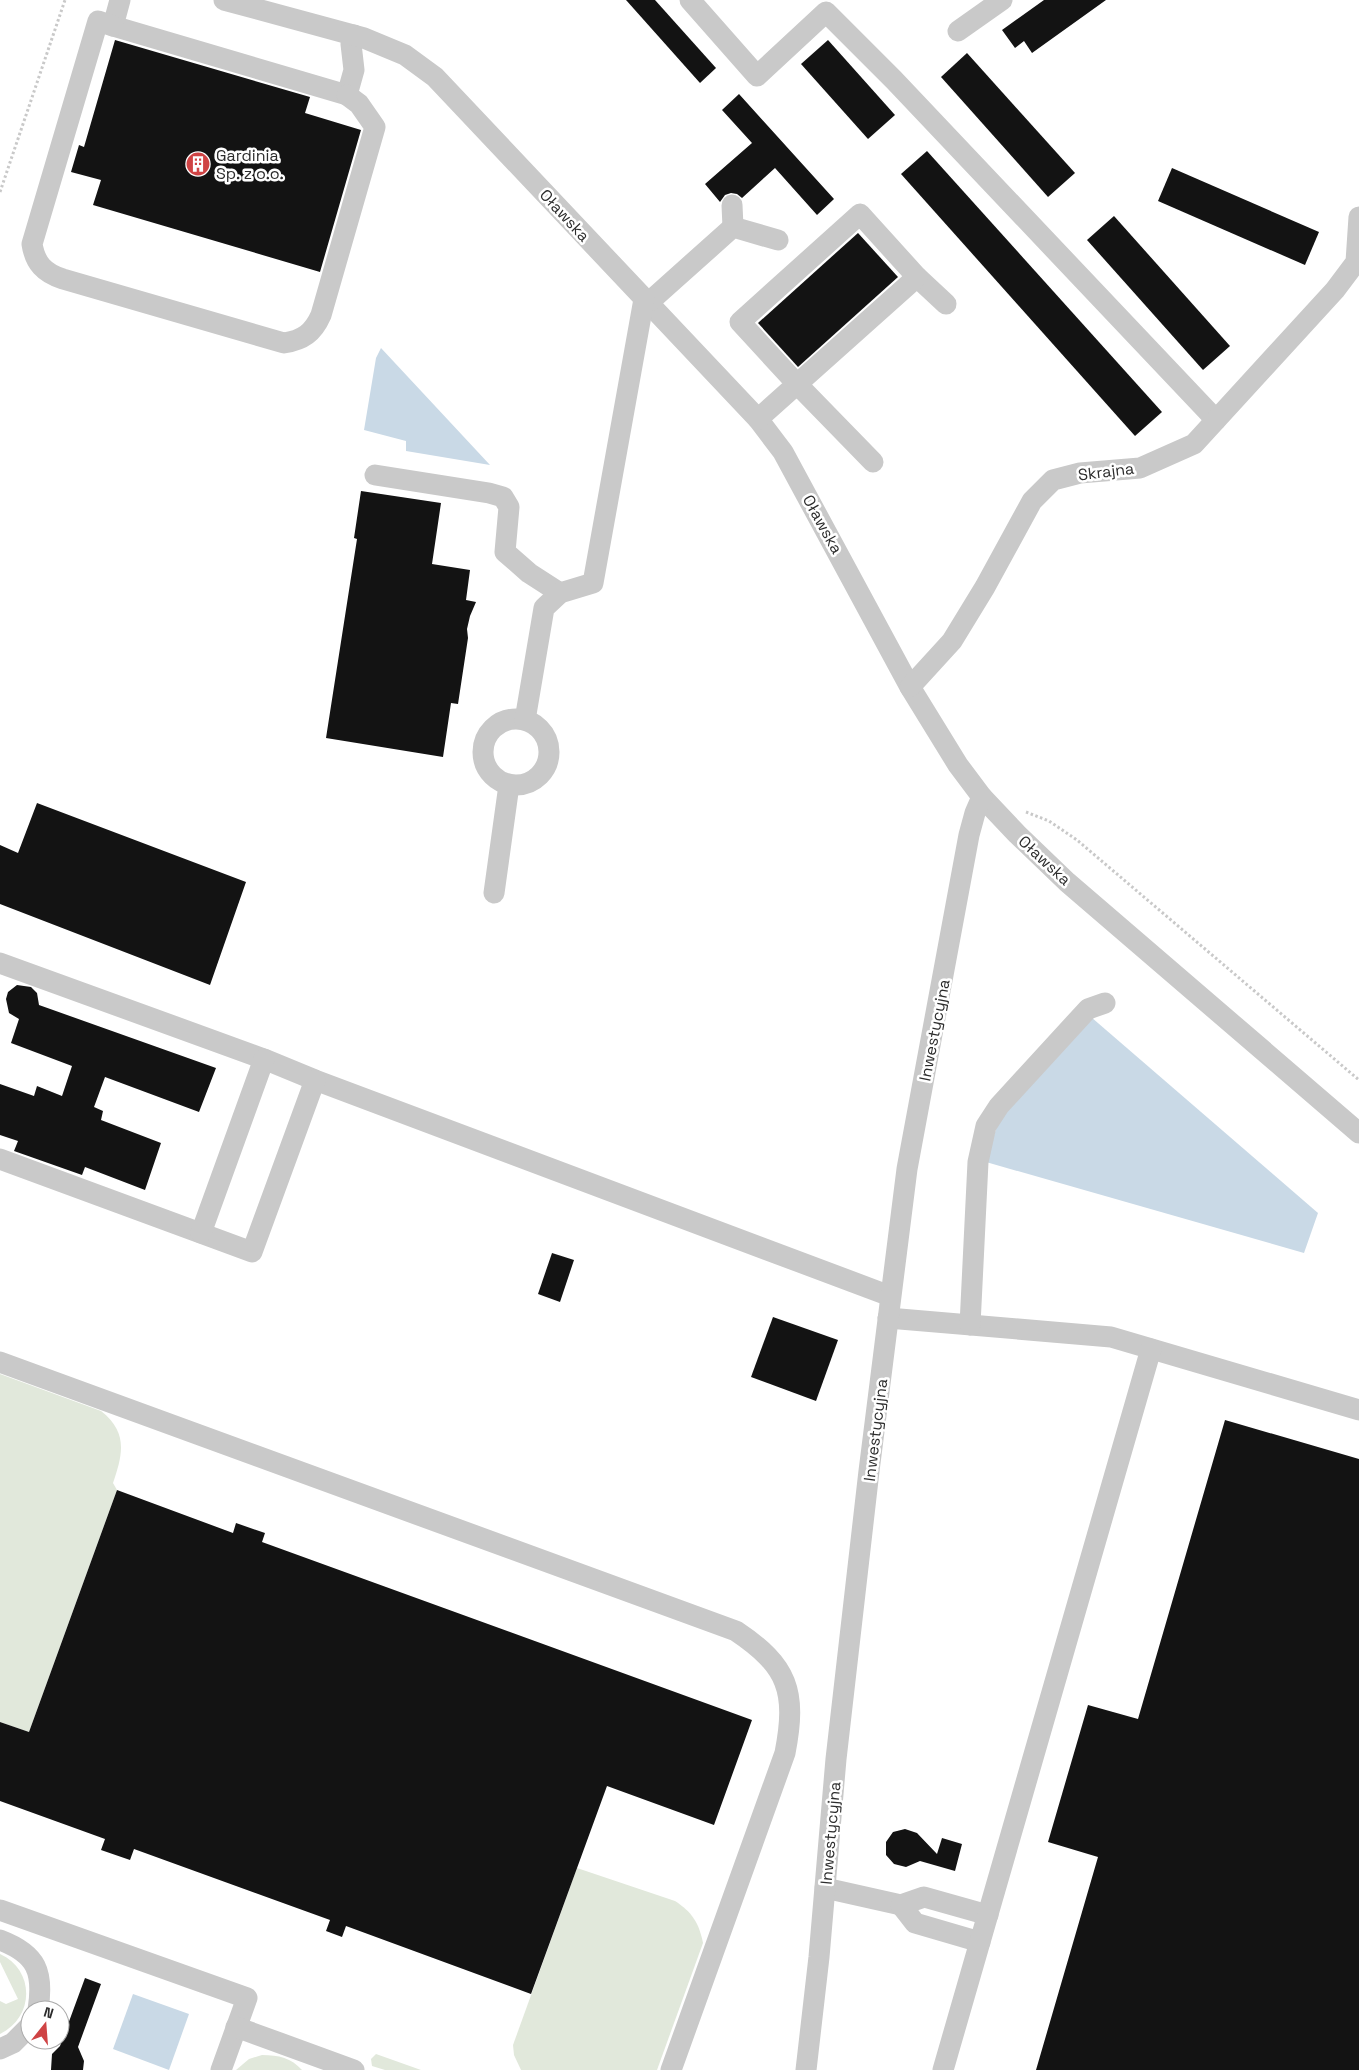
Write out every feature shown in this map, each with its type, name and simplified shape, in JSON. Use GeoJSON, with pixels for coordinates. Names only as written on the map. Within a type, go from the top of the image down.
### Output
{"type":"FeatureCollection","features":[{"type":"Feature","properties":{"kind":"street"},"geometry":{"type":"LineString","coordinates":[[112,26],[120,0]]}},
{"type":"Feature","properties":{"kind":"street","name":"Oławska"},"geometry":{"type":"LineString","coordinates":[[227,0],[354,35],[405,55],[435,77],[758,419],[783,452],[910,687],[958,764],[982,797],[1017,834],[1068,882],[1359,1133]]}},
{"type":"Feature","properties":{"kind":"street"},"geometry":{"type":"LineString","coordinates":[[690,0],[756,76],[826,12],[894,80],[1216,420]]}},
{"type":"Feature","properties":{"kind":"street"},"geometry":{"type":"LineString","coordinates":[[958,31],[1002,0]]}},
{"type":"Feature","properties":{"kind":"street"},"geometry":{"type":"LineString","coordinates":[[98,21],[347,95],[359,104],[375,126],[321,315],[316,326],[308,335],[296,341],[284,343],[62,279],[50,275],[40,266],[34,256],[33,237],[98,21]]}},
{"type":"Feature","properties":{"kind":"street"},"geometry":{"type":"LineString","coordinates":[[347,95],[354,70],[351,44],[354,35]]}},
{"type":"Feature","properties":{"kind":"street"},"geometry":{"type":"LineString","coordinates":[[732,205],[733,227]]}},
{"type":"Feature","properties":{"kind":"street"},"geometry":{"type":"LineString","coordinates":[[873,462],[740,322],[860,214],[917,277],[946,304]]}},
{"type":"Feature","properties":{"kind":"street","name":"Skrajna"},"geometry":{"type":"LineString","coordinates":[[910,687],[952,641],[985,588],[1032,501],[1053,480],[1080,473],[1140,468],[1194,444],[1335,290],[1356,262],[1359,217]]}},
{"type":"Feature","properties":{"kind":"street"},"geometry":{"type":"LineString","coordinates":[[525,720],[544,608],[560,593],[593,584],[646,301],[733,227]]}},
{"type":"Feature","properties":{"kind":"street"},"geometry":{"type":"LineString","coordinates":[[733,227],[778,240]]}},
{"type":"Feature","properties":{"kind":"street"},"geometry":{"type":"LineString","coordinates":[[758,419],[917,277]]}},
{"type":"Feature","properties":{"kind":"street"},"geometry":{"type":"LineString","coordinates":[[376,475],[489,493],[503,497],[509,507],[505,552],[529,573],[560,593]]}},
{"type":"Feature","properties":{"kind":"street"},"geometry":{"type":"LineString","coordinates":[[525,720],[536,725],[544,733],[549,743],[550,755],[548,766],[536,779],[521,786],[509,785],[500,782],[491,775],[485,766],[484,744],[488,735],[504,721],[525,720]]}},
{"type":"Feature","properties":{"kind":"street"},"geometry":{"type":"LineString","coordinates":[[494,893],[509,785]]}},
{"type":"Feature","properties":{"kind":"street","name":"Inwestycyjna"},"geometry":{"type":"LineString","coordinates":[[806,2070],[836,1759],[890,1296],[907,1170],[970,835],[975,813],[982,797]]}},
{"type":"Feature","properties":{"kind":"street"},"geometry":{"type":"LineString","coordinates":[[0,963],[264,1059],[315,1080],[890,1296]]}},
{"type":"Feature","properties":{"kind":"street"},"geometry":{"type":"LineString","coordinates":[[970,1325],[978,1162],[986,1126],[999,1106],[1088,1009],[1105,1003]]}},
{"type":"Feature","properties":{"kind":"street"},"geometry":{"type":"LineString","coordinates":[[201,1233],[264,1059]]}},
{"type":"Feature","properties":{"kind":"street"},"geometry":{"type":"LineString","coordinates":[[0,1159],[252,1252],[315,1080]]}},
{"type":"Feature","properties":{"kind":"street"},"geometry":{"type":"LineString","coordinates":[[888,1318],[1111,1337],[1359,1410]]}},
{"type":"Feature","properties":{"kind":"street"},"geometry":{"type":"LineString","coordinates":[[943,2070],[1152,1349]]}},
{"type":"Feature","properties":{"kind":"street"},"geometry":{"type":"LineString","coordinates":[[0,1362],[736,1631],[760,1647],[779,1668],[789,1695],[791,1723],[785,1753],[670,2070]]}},
{"type":"Feature","properties":{"kind":"street"},"geometry":{"type":"LineString","coordinates":[[825,1888],[901,1905],[924,1896],[988,1915]]}},
{"type":"Feature","properties":{"kind":"street"},"geometry":{"type":"LineString","coordinates":[[901,1905],[915,1923],[980,1942]]}},
{"type":"Feature","properties":{"kind":"street"},"geometry":{"type":"LineString","coordinates":[[0,1910],[247,1998],[221,2070]]}},
{"type":"Feature","properties":{"kind":"street"},"geometry":{"type":"LineString","coordinates":[[0,1940],[27,1953],[37,1970],[41,1991],[40,2000]]}},
{"type":"Feature","properties":{"kind":"street"},"geometry":{"type":"LineString","coordinates":[[236,2027],[354,2070]]}},
{"type":"Feature","properties":{"kind":"street"},"geometry":{"type":"LineString","coordinates":[[0,2049],[13,2043],[20,2036]]}},
{"type":"Feature","properties":{"kind":"path"},"geometry":{"type":"LineString","coordinates":[[0,192],[65,0]]}},
{"type":"Feature","properties":{"kind":"path"},"geometry":{"type":"LineString","coordinates":[[1022,809],[1049,821],[1077,840],[1359,1080]]}},
{"type":"Feature","properties":{"kind":"shaded area"},"geometry":{"type":"Polygon","coordinates":[[[0,1374],[101,1411],[116,1427],[121,1444],[121,1453],[113,1483],[117,1490],[29,1732],[0,1722],[0,1374]]]}},
{"type":"Feature","properties":{"kind":"shaded area"},"geometry":{"type":"Polygon","coordinates":[[[577,1868],[675,1901],[686,1909],[694,1919],[699,1930],[703,1943],[657,2070],[521,2070],[514,2055],[513,2045],[577,1868]]]}},
{"type":"Feature","properties":{"kind":"shaded area"},"geometry":{"type":"Polygon","coordinates":[[[0,1954],[11,1961],[20,1971],[25,1982],[26,1994],[25,2000],[20,2000],[20,2017],[0,2034],[0,2001],[6,2004],[18,1999],[0,1962],[0,1954]]]}},
{"type":"Feature","properties":{"kind":"shaded area"},"geometry":{"type":"Polygon","coordinates":[[[376,2054],[421,2070],[385,2070],[372,2066],[371,2059],[376,2054]]]}},
{"type":"Feature","properties":{"kind":"shaded area"},"geometry":{"type":"Polygon","coordinates":[[[262,2055],[284,2058],[302,2070],[236,2070],[249,2059],[262,2055]]]}},
{"type":"Feature","properties":{"kind":"water"},"geometry":{"type":"Polygon","coordinates":[[[381,348],[490,465],[406,451],[406,441],[364,430],[376,358],[381,348]]]}},
{"type":"Feature","properties":{"kind":"water"},"geometry":{"type":"Polygon","coordinates":[[[1091,1017],[1318,1213],[1304,1253],[986,1162],[999,1119],[1091,1017]]]}},
{"type":"Feature","properties":{"kind":"water"},"geometry":{"type":"Polygon","coordinates":[[[133,1994],[189,2014],[169,2070],[113,2049],[133,1994]]]}},
{"type":"Feature","properties":{"kind":"building"},"geometry":{"type":"Polygon","coordinates":[[[626,0],[655,0],[716,68],[700,83],[626,0]]]}},
{"type":"Feature","properties":{"kind":"building"},"geometry":{"type":"Polygon","coordinates":[[[1044,0],[1106,0],[1032,53],[1024,41],[1015,48],[1002,30],[1044,0]]]}},
{"type":"Feature","properties":{"kind":"building","name":"Gardinia Sp. z o.o."},"geometry":{"type":"Polygon","coordinates":[[[115,40],[310,97],[305,113],[361,130],[320,272],[93,205],[101,180],[71,172],[79,145],[84,147],[115,40]]]}},
{"type":"Feature","properties":{"kind":"building"},"geometry":{"type":"Polygon","coordinates":[[[828,40],[895,115],[868,139],[801,64],[828,40]]]}},
{"type":"Feature","properties":{"kind":"building"},"geometry":{"type":"Polygon","coordinates":[[[967,53],[1075,173],[1048,197],[941,77],[967,53]]]}},
{"type":"Feature","properties":{"kind":"building"},"geometry":{"type":"Polygon","coordinates":[[[739,94],[834,199],[817,215],[775,168],[742,198],[737,194],[731,193],[725,195],[720,202],[705,184],[752,143],[722,110],[739,94]]]}},
{"type":"Feature","properties":{"kind":"building"},"geometry":{"type":"Polygon","coordinates":[[[927,151],[1162,412],[1135,436],[901,174],[927,151]]]}},
{"type":"Feature","properties":{"kind":"building"},"geometry":{"type":"Polygon","coordinates":[[[1172,168],[1319,232],[1305,265],[1158,201],[1172,168]]]}},
{"type":"Feature","properties":{"kind":"building"},"geometry":{"type":"Polygon","coordinates":[[[1114,216],[1230,346],[1203,370],[1087,240],[1114,216]]]}},
{"type":"Feature","properties":{"kind":"building"},"geometry":{"type":"Polygon","coordinates":[[[858,233],[898,277],[798,367],[758,323],[858,233]]]}},
{"type":"Feature","properties":{"kind":"building"},"geometry":{"type":"Polygon","coordinates":[[[361,491],[441,503],[432,564],[470,570],[466,600],[476,602],[467,629],[468,638],[458,704],[451,703],[443,757],[326,738],[357,539],[354,538],[361,491]]]}},
{"type":"Feature","properties":{"kind":"building"},"geometry":{"type":"Polygon","coordinates":[[[37,803],[246,882],[210,985],[0,904],[0,845],[18,853],[37,803]]]}},
{"type":"Feature","properties":{"kind":"building"},"geometry":{"type":"Polygon","coordinates":[[[17,985],[31,987],[37,993],[39,1005],[216,1068],[199,1112],[105,1077],[94,1107],[103,1111],[101,1120],[161,1143],[145,1190],[85,1167],[82,1175],[14,1151],[18,1141],[0,1135],[0,1084],[34,1096],[37,1086],[62,1096],[72,1066],[11,1043],[19,1019],[9,1013],[6,999],[8,992],[17,985]]]}},
{"type":"Feature","properties":{"kind":"building"},"geometry":{"type":"Polygon","coordinates":[[[552,1253],[574,1260],[560,1302],[538,1294],[552,1253]]]}},
{"type":"Feature","properties":{"kind":"building"},"geometry":{"type":"Polygon","coordinates":[[[773,1317],[838,1340],[816,1401],[751,1377],[773,1317]]]}},
{"type":"Feature","properties":{"kind":"building"},"geometry":{"type":"Polygon","coordinates":[[[1225,1420],[1359,1459],[1359,2070],[1036,2070],[1098,1857],[1048,1842],[1088,1705],[1138,1719],[1225,1420]]]}},
{"type":"Feature","properties":{"kind":"building"},"geometry":{"type":"Polygon","coordinates":[[[117,1490],[233,1533],[236,1523],[265,1533],[262,1542],[752,1720],[714,1825],[607,1786],[531,1994],[346,1926],[342,1937],[326,1931],[330,1920],[134,1849],[130,1860],[101,1850],[105,1839],[0,1801],[0,1722],[29,1732],[117,1490]]]}},
{"type":"Feature","properties":{"kind":"building"},"geometry":{"type":"Polygon","coordinates":[[[905,1829],[917,1833],[937,1854],[942,1838],[962,1844],[955,1871],[920,1861],[906,1867],[894,1864],[886,1855],[886,1842],[893,1832],[905,1829]]]}},
{"type":"Feature","properties":{"kind":"building"},"geometry":{"type":"Polygon","coordinates":[[[85,1978],[101,1984],[78,2047],[84,2061],[83,2070],[51,2070],[52,2054],[56,2050],[70,2050],[70,2019],[85,1978]]]}},
{"type":"Feature","properties":{"kind":"place","name":"Gardinia Sp. z o.o."},"geometry":{"type":"Point","coordinates":[198,164]}}]}
